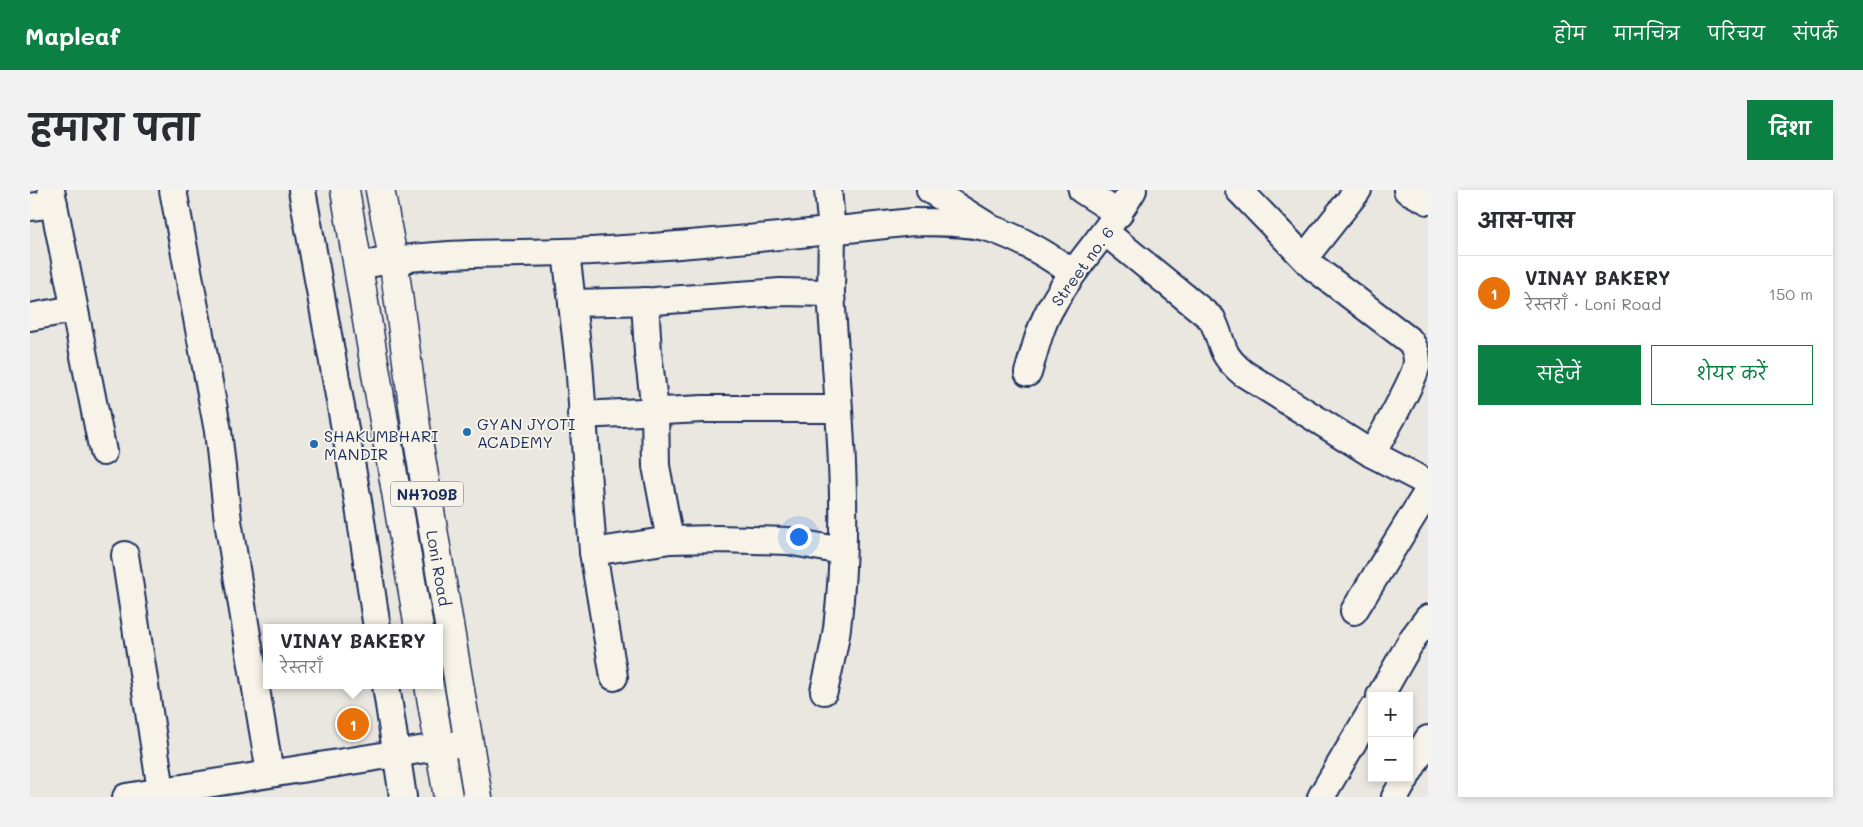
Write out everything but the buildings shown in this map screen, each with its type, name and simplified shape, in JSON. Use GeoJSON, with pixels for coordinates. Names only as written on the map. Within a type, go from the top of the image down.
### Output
{"type":"FeatureCollection","features":[{"type":"Feature","properties":{"kind":"highway","name":"Loni Road"},"geometry":{"type":"LineString","coordinates":[[345,190],[418,624]]}},
{"type":"Feature","properties":{"kind":"highway","name":"Loni Road"},"geometry":{"type":"LineString","coordinates":[[380,190],[393,258],[417,434],[478,797]]}},
{"type":"Feature","properties":{"kind":"highway"},"geometry":{"type":"LineString","coordinates":[[430,689],[448,797]]}},
{"type":"Feature","properties":{"kind":"street"},"geometry":{"type":"LineString","coordinates":[[173,190],[218,431],[228,521],[270,774]]}},
{"type":"Feature","properties":{"kind":"street"},"geometry":{"type":"LineString","coordinates":[[302,190],[359,507],[376,624]]}},
{"type":"Feature","properties":{"kind":"street"},"geometry":{"type":"LineString","coordinates":[[824,691],[837,628],[842,552],[842,448],[837,410],[831,294],[832,231],[828,190]]}},
{"type":"Feature","properties":{"kind":"street"},"geometry":{"type":"LineString","coordinates":[[930,190],[991,228],[1035,247],[1073,273]]}},
{"type":"Feature","properties":{"kind":"street"},"geometry":{"type":"LineString","coordinates":[[1082,190],[1112,223],[1212,319],[1219,333],[1223,351],[1229,360],[1243,372],[1372,454],[1428,483]]}},
{"type":"Feature","properties":{"kind":"street","name":"Street no. 6"},"geometry":{"type":"LineString","coordinates":[[1028,373],[1043,323],[1073,273],[1112,223],[1133,190]]}},
{"type":"Feature","properties":{"kind":"street"},"geometry":{"type":"LineString","coordinates":[[1305,258],[1358,190]]}},
{"type":"Feature","properties":{"kind":"street"},"geometry":{"type":"LineString","coordinates":[[1407,190],[1428,201]]}},
{"type":"Feature","properties":{"kind":"street"},"geometry":{"type":"LineString","coordinates":[[1244,192],[1313,267],[1410,341],[1422,346],[1410,381],[1372,454]]}},
{"type":"Feature","properties":{"kind":"street"},"geometry":{"type":"LineString","coordinates":[[45,200],[74,309],[103,452]]}},
{"type":"Feature","properties":{"kind":"street"},"geometry":{"type":"LineString","coordinates":[[358,266],[393,258],[566,252],[725,242],[912,222],[937,222],[991,228]]}},
{"type":"Feature","properties":{"kind":"street"},"geometry":{"type":"LineString","coordinates":[[566,252],[579,363],[581,415],[593,552],[614,677]]}},
{"type":"Feature","properties":{"kind":"street"},"geometry":{"type":"LineString","coordinates":[[572,303],[645,301],[780,292],[831,294]]}},
{"type":"Feature","properties":{"kind":"street"},"geometry":{"type":"LineString","coordinates":[[645,301],[648,353],[655,410],[656,466],[670,540]]}},
{"type":"Feature","properties":{"kind":"street"},"geometry":{"type":"LineString","coordinates":[[30,316],[74,309]]}},
{"type":"Feature","properties":{"kind":"street"},"geometry":{"type":"LineString","coordinates":[[581,415],[655,410],[772,408],[837,410]]}},
{"type":"Feature","properties":{"kind":"street"},"geometry":{"type":"LineString","coordinates":[[1354,611],[1428,492]]}},
{"type":"Feature","properties":{"kind":"street"},"geometry":{"type":"LineString","coordinates":[[593,552],[670,540],[788,541],[842,552]]}},
{"type":"Feature","properties":{"kind":"street"},"geometry":{"type":"LineString","coordinates":[[126,555],[161,794]]}},
{"type":"Feature","properties":{"kind":"street"},"geometry":{"type":"LineString","coordinates":[[1382,692],[1413,638],[1428,618]]}},
{"type":"Feature","properties":{"kind":"street"},"geometry":{"type":"LineString","coordinates":[[387,689],[403,797]]}},
{"type":"Feature","properties":{"kind":"street"},"geometry":{"type":"LineString","coordinates":[[1321,797],[1368,717]]}},
{"type":"Feature","properties":{"kind":"street"},"geometry":{"type":"LineString","coordinates":[[1413,765],[1428,739]]}},
{"type":"Feature","properties":{"kind":"street"},"geometry":{"type":"LineString","coordinates":[[126,797],[161,794],[270,774],[469,742]]}},
{"type":"Feature","properties":{"kind":"street"},"geometry":{"type":"LineString","coordinates":[[1395,797],[1404,782]]}},
{"type":"Feature","properties":{"kind":"place","name":"GYAN JYOTI ACADEMY"},"geometry":{"type":"Point","coordinates":[467,432]}},
{"type":"Feature","properties":{"kind":"place","name":"SHAKUMBHARI MANDIR"},"geometry":{"type":"Point","coordinates":[314,444]}},
{"type":"Feature","properties":{"kind":"place","name":"VINAY BAKERY"},"geometry":{"type":"Point","coordinates":[353,724]}}]}
